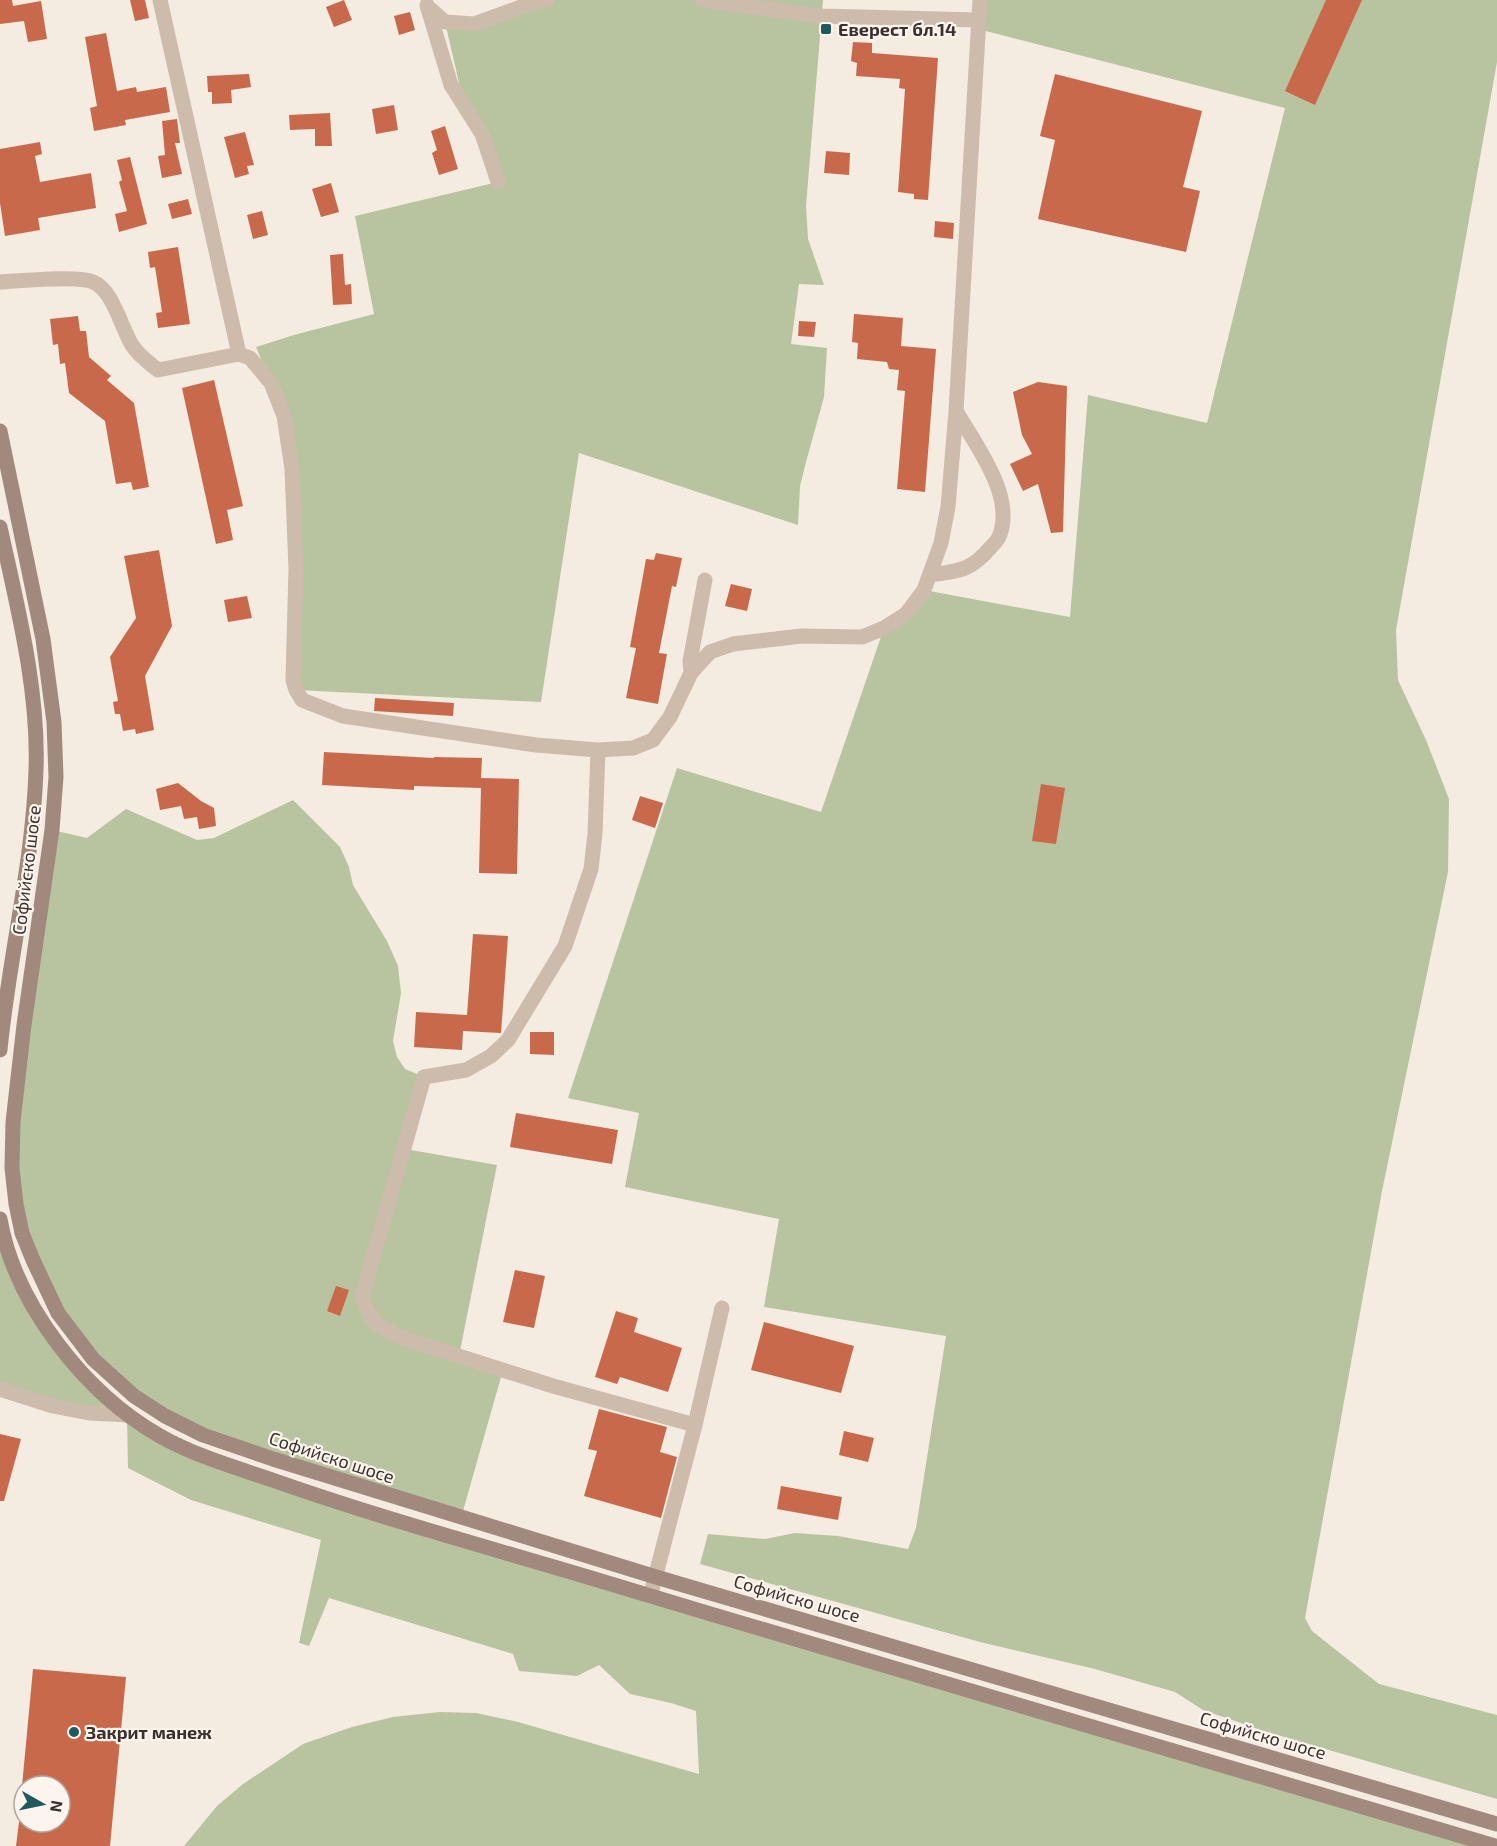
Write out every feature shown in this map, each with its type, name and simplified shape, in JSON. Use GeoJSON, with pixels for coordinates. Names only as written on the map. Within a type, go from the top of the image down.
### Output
{"type":"FeatureCollection","features":[{"type":"Feature","properties":{"kind":"main road","name":"Софийско шосе"},"geometry":{"type":"LineString","coordinates":[[0,431],[43,639],[54,722],[56,777],[52,830],[19,1068],[13,1122],[12,1168],[22,1233],[33,1260],[58,1313],[93,1359],[134,1396],[165,1416],[203,1435],[319,1475],[656,1577],[1497,1824]]}},
{"type":"Feature","properties":{"kind":"main road","name":"Софийско шосе"},"geometry":{"type":"LineString","coordinates":[[0,527],[23,640],[36,734],[33,825],[28,870],[0,1041]]}},
{"type":"Feature","properties":{"kind":"main road"},"geometry":{"type":"LineString","coordinates":[[0,1219],[17,1275],[41,1320],[71,1362],[128,1415],[160,1436],[195,1453],[317,1496],[650,1597],[1495,1846]]}},
{"type":"Feature","properties":{"kind":"street"},"geometry":{"type":"LineString","coordinates":[[160,0],[239,354]]}},
{"type":"Feature","properties":{"kind":"street"},"geometry":{"type":"LineString","coordinates":[[426,3],[445,22],[474,24],[532,3],[547,0]]}},
{"type":"Feature","properties":{"kind":"street"},"geometry":{"type":"LineString","coordinates":[[702,0],[821,16],[978,20]]}},
{"type":"Feature","properties":{"kind":"street"},"geometry":{"type":"LineString","coordinates":[[0,282],[71,279],[92,281],[103,288],[132,346],[158,370],[239,354],[250,358],[271,382],[284,416],[292,469],[296,569],[293,680],[302,700],[343,716],[536,745],[598,750],[633,748],[653,740],[670,717],[691,673],[710,652],[733,644],[801,636],[862,637],[884,628],[906,614],[924,590],[941,543],[948,507],[956,411],[980,0]]}},
{"type":"Feature","properties":{"kind":"street"},"geometry":{"type":"LineString","coordinates":[[426,3],[451,85],[482,134],[498,182]]}},
{"type":"Feature","properties":{"kind":"street"},"geometry":{"type":"LineString","coordinates":[[930,575],[963,570],[981,560],[999,538],[1004,513],[996,481],[956,411]]}},
{"type":"Feature","properties":{"kind":"street"},"geometry":{"type":"LineString","coordinates":[[691,673],[690,661],[705,580]]}},
{"type":"Feature","properties":{"kind":"street"},"geometry":{"type":"LineString","coordinates":[[598,750],[595,834],[591,869],[565,946],[508,1040],[491,1056],[466,1070],[424,1077],[362,1297],[367,1312],[379,1327],[402,1338],[553,1386],[695,1425]]}},
{"type":"Feature","properties":{"kind":"street"},"geometry":{"type":"LineString","coordinates":[[650,1597],[695,1425],[722,1308]]}},
{"type":"Feature","properties":{"kind":"street"},"geometry":{"type":"LineString","coordinates":[[0,1389],[53,1406],[89,1413],[128,1415]]}},
{"type":"Feature","properties":{"kind":"green space"},"geometry":{"type":"Polygon","coordinates":[[[547,0],[823,0],[806,206],[808,239],[824,285],[799,284],[791,344],[827,348],[824,397],[800,486],[798,525],[579,453],[541,702],[296,690],[292,469],[271,383],[256,347],[374,314],[355,216],[498,182],[465,109],[445,22],[474,24],[547,0]]]}},
{"type":"Feature","properties":{"kind":"green space"},"geometry":{"type":"Polygon","coordinates":[[[980,0],[1497,0],[1497,62],[1396,630],[1398,680],[1426,740],[1449,799],[1448,872],[1382,1191],[1305,1618],[1312,1631],[1379,1684],[1497,1715],[1497,1799],[1264,1731],[1203,1710],[1175,1692],[1095,1669],[980,1642],[700,1564],[708,1534],[765,1539],[795,1533],[838,1536],[908,1549],[916,1528],[946,1336],[764,1307],[779,1219],[625,1187],[639,1113],[568,1098],[677,768],[821,812],[884,628],[924,590],[1070,617],[1088,395],[1207,423],[1285,108],[978,29],[980,0]]]}},
{"type":"Feature","properties":{"kind":"green space"},"geometry":{"type":"Polygon","coordinates":[[[293,800],[340,847],[349,867],[353,885],[387,941],[398,966],[401,993],[393,1041],[397,1057],[405,1069],[424,1077],[405,1149],[497,1165],[459,1356],[503,1370],[461,1518],[203,1435],[93,1359],[33,1260],[12,1168],[52,830],[87,838],[126,809],[197,840],[214,838],[293,800]]]}},
{"type":"Feature","properties":{"kind":"green space"},"geometry":{"type":"Polygon","coordinates":[[[0,1219],[41,1320],[105,1395],[195,1453],[1495,1846],[184,1846],[217,1806],[243,1784],[303,1744],[352,1727],[393,1717],[440,1712],[476,1713],[518,1722],[699,1774],[696,1711],[630,1694],[599,1665],[577,1676],[519,1671],[513,1654],[329,1598],[309,1646],[299,1643],[321,1540],[191,1500],[128,1468],[127,1415],[0,1389],[0,1219]]]}},
{"type":"Feature","properties":{"kind":"building"},"geometry":{"type":"Polygon","coordinates":[[[0,0],[12,0],[13,6],[41,1],[47,39],[28,42],[24,21],[0,24],[0,0]]]}},
{"type":"Feature","properties":{"kind":"building"},"geometry":{"type":"Polygon","coordinates":[[[130,0],[145,0],[149,18],[135,21],[130,0]]]}},
{"type":"Feature","properties":{"kind":"building"},"geometry":{"type":"Polygon","coordinates":[[[344,0],[352,20],[334,27],[326,7],[344,0]]]}},
{"type":"Feature","properties":{"kind":"building"},"geometry":{"type":"Polygon","coordinates":[[[1326,0],[1362,0],[1315,105],[1285,91],[1326,0]]]}},
{"type":"Feature","properties":{"kind":"building"},"geometry":{"type":"Polygon","coordinates":[[[410,12],[415,30],[399,35],[394,16],[410,12]]]}},
{"type":"Feature","properties":{"kind":"building"},"geometry":{"type":"Polygon","coordinates":[[[106,33],[117,91],[136,87],[137,92],[166,87],[170,112],[125,120],[126,125],[94,131],[90,108],[97,106],[85,37],[106,33]]]}},
{"type":"Feature","properties":{"kind":"building"},"geometry":{"type":"Polygon","coordinates":[[[853,42],[872,43],[872,53],[938,58],[928,200],[914,199],[914,194],[898,192],[905,89],[899,88],[900,79],[856,76],[857,63],[851,61],[853,42]]]}},
{"type":"Feature","properties":{"kind":"building"},"geometry":{"type":"Polygon","coordinates":[[[249,74],[251,87],[231,90],[232,103],[212,104],[212,92],[208,92],[207,76],[249,74]]]}},
{"type":"Feature","properties":{"kind":"building"},"geometry":{"type":"Polygon","coordinates":[[[1055,74],[1202,111],[1183,187],[1200,191],[1186,252],[1038,219],[1055,140],[1040,136],[1055,74]]]}},
{"type":"Feature","properties":{"kind":"building"},"geometry":{"type":"Polygon","coordinates":[[[394,105],[398,130],[376,134],[372,109],[394,105]]]}},
{"type":"Feature","properties":{"kind":"building"},"geometry":{"type":"Polygon","coordinates":[[[330,113],[332,146],[315,146],[315,129],[290,130],[289,115],[330,113]]]}},
{"type":"Feature","properties":{"kind":"building"},"geometry":{"type":"Polygon","coordinates":[[[177,119],[180,143],[175,143],[182,174],[162,178],[158,156],[165,155],[162,121],[177,119]]]}},
{"type":"Feature","properties":{"kind":"building"},"geometry":{"type":"Polygon","coordinates":[[[445,126],[458,169],[439,175],[432,153],[437,150],[431,131],[445,126]]]}},
{"type":"Feature","properties":{"kind":"building"},"geometry":{"type":"Polygon","coordinates":[[[245,132],[254,165],[247,166],[249,174],[235,178],[224,137],[245,132]]]}},
{"type":"Feature","properties":{"kind":"building"},"geometry":{"type":"Polygon","coordinates":[[[40,142],[42,154],[35,156],[40,182],[91,173],[96,208],[38,218],[40,230],[5,236],[0,203],[0,149],[40,142]]]}},
{"type":"Feature","properties":{"kind":"building"},"geometry":{"type":"Polygon","coordinates":[[[826,151],[850,153],[849,175],[824,173],[826,151]]]}},
{"type":"Feature","properties":{"kind":"building"},"geometry":{"type":"Polygon","coordinates":[[[130,157],[147,224],[119,232],[115,214],[127,211],[119,182],[122,180],[117,160],[130,157]]]}},
{"type":"Feature","properties":{"kind":"building"},"geometry":{"type":"Polygon","coordinates":[[[331,183],[339,212],[321,217],[312,189],[331,183]]]}},
{"type":"Feature","properties":{"kind":"building"},"geometry":{"type":"Polygon","coordinates":[[[188,199],[192,214],[172,219],[168,204],[188,199]]]}},
{"type":"Feature","properties":{"kind":"building"},"geometry":{"type":"Polygon","coordinates":[[[262,211],[268,235],[253,239],[247,215],[262,211]]]}},
{"type":"Feature","properties":{"kind":"building"},"geometry":{"type":"Polygon","coordinates":[[[935,221],[954,223],[953,239],[934,237],[935,221]]]}},
{"type":"Feature","properties":{"kind":"building"},"geometry":{"type":"Polygon","coordinates":[[[178,247],[190,324],[158,328],[156,313],[162,312],[155,267],[150,268],[148,252],[178,247]]]}},
{"type":"Feature","properties":{"kind":"building"},"geometry":{"type":"Polygon","coordinates":[[[343,254],[345,285],[351,284],[352,304],[333,305],[330,255],[343,254]]]}},
{"type":"Feature","properties":{"kind":"building"},"geometry":{"type":"Polygon","coordinates":[[[854,314],[903,318],[901,346],[936,349],[925,492],[897,489],[905,391],[897,390],[899,370],[889,369],[887,362],[857,359],[858,343],[852,342],[854,314]]]}},
{"type":"Feature","properties":{"kind":"building"},"geometry":{"type":"Polygon","coordinates":[[[78,316],[80,331],[86,331],[89,357],[111,376],[107,380],[134,403],[149,487],[133,490],[131,482],[116,484],[105,421],[69,393],[65,363],[60,364],[58,344],[53,345],[50,319],[78,316]]]}},
{"type":"Feature","properties":{"kind":"building"},"geometry":{"type":"Polygon","coordinates":[[[799,321],[816,322],[814,337],[798,336],[799,321]]]}},
{"type":"Feature","properties":{"kind":"building"},"geometry":{"type":"Polygon","coordinates":[[[214,380],[243,506],[227,510],[233,540],[216,544],[182,388],[214,380]]]}},
{"type":"Feature","properties":{"kind":"building"},"geometry":{"type":"Polygon","coordinates":[[[1038,382],[1067,386],[1063,532],[1051,533],[1038,484],[1023,491],[1010,464],[1032,454],[1022,435],[1013,392],[1038,382]]]}},
{"type":"Feature","properties":{"kind":"building"},"geometry":{"type":"Polygon","coordinates":[[[159,550],[172,626],[145,676],[154,730],[136,734],[135,729],[123,731],[120,714],[115,714],[113,702],[118,701],[110,657],[136,618],[124,556],[159,550]]]}},
{"type":"Feature","properties":{"kind":"building"},"geometry":{"type":"Polygon","coordinates":[[[656,553],[682,558],[676,587],[672,586],[659,653],[667,654],[658,704],[626,698],[636,648],[630,647],[646,559],[654,560],[656,553]]]}},
{"type":"Feature","properties":{"kind":"building"},"geometry":{"type":"Polygon","coordinates":[[[731,584],[752,589],[747,611],[725,606],[731,584]]]}},
{"type":"Feature","properties":{"kind":"building"},"geometry":{"type":"Polygon","coordinates":[[[247,596],[252,618],[228,622],[224,600],[247,596]]]}},
{"type":"Feature","properties":{"kind":"building"},"geometry":{"type":"Polygon","coordinates":[[[375,698],[454,703],[453,716],[374,711],[375,698]]]}},
{"type":"Feature","properties":{"kind":"building"},"geometry":{"type":"Polygon","coordinates":[[[324,752],[434,758],[482,758],[481,778],[519,779],[517,874],[479,873],[481,788],[414,786],[414,790],[322,785],[324,752]]]}},
{"type":"Feature","properties":{"kind":"building"},"geometry":{"type":"Polygon","coordinates":[[[178,783],[214,808],[216,826],[199,829],[197,817],[184,819],[181,806],[160,810],[156,789],[178,783]]]}},
{"type":"Feature","properties":{"kind":"building"},"geometry":{"type":"Polygon","coordinates":[[[1041,784],[1065,788],[1056,844],[1032,841],[1041,784]]]}},
{"type":"Feature","properties":{"kind":"building"},"geometry":{"type":"Polygon","coordinates":[[[640,796],[663,803],[655,828],[632,820],[640,796]]]}},
{"type":"Feature","properties":{"kind":"building"},"geometry":{"type":"Polygon","coordinates":[[[473,934],[508,936],[501,1033],[463,1031],[462,1050],[414,1047],[416,1012],[467,1015],[473,934]]]}},
{"type":"Feature","properties":{"kind":"building"},"geometry":{"type":"Polygon","coordinates":[[[530,1032],[554,1032],[554,1055],[530,1054],[530,1032]]]}},
{"type":"Feature","properties":{"kind":"building"},"geometry":{"type":"Polygon","coordinates":[[[516,1113],[618,1130],[612,1164],[510,1147],[516,1113]]]}},
{"type":"Feature","properties":{"kind":"building"},"geometry":{"type":"Polygon","coordinates":[[[515,1270],[545,1276],[534,1328],[503,1322],[515,1270]]]}},
{"type":"Feature","properties":{"kind":"building"},"geometry":{"type":"Polygon","coordinates":[[[336,1286],[349,1290],[340,1316],[327,1311],[336,1286]]]}},
{"type":"Feature","properties":{"kind":"building"},"geometry":{"type":"Polygon","coordinates":[[[616,1311],[638,1318],[634,1332],[682,1348],[668,1392],[620,1377],[617,1384],[595,1377],[616,1311]]]}},
{"type":"Feature","properties":{"kind":"building"},"geometry":{"type":"Polygon","coordinates":[[[764,1322],[854,1346],[841,1393],[751,1370],[764,1322]]]}},
{"type":"Feature","properties":{"kind":"building"},"geometry":{"type":"Polygon","coordinates":[[[599,1409],[667,1427],[660,1452],[677,1457],[661,1518],[584,1496],[597,1451],[588,1449],[599,1409]]]}},
{"type":"Feature","properties":{"kind":"building"},"geometry":{"type":"Polygon","coordinates":[[[844,1431],[874,1438],[868,1462],[839,1455],[844,1431]]]}},
{"type":"Feature","properties":{"kind":"building"},"geometry":{"type":"Polygon","coordinates":[[[0,1434],[21,1439],[4,1501],[0,1501],[0,1434]]]}},
{"type":"Feature","properties":{"kind":"building"},"geometry":{"type":"Polygon","coordinates":[[[781,1486],[842,1497],[838,1520],[777,1509],[781,1486]]]}},
{"type":"Feature","properties":{"kind":"building","name":"Закрит манеж"},"geometry":{"type":"Polygon","coordinates":[[[33,1669],[126,1677],[110,1846],[16,1846],[18,1834],[72,1834],[72,1774],[23,1774],[33,1669]]]}},
{"type":"Feature","properties":{"kind":"place","name":"Еверест бл.14"},"geometry":{"type":"Point","coordinates":[826,29]}},
{"type":"Feature","properties":{"kind":"place","name":"Закрит манеж"},"geometry":{"type":"Point","coordinates":[74,1732]}}]}
